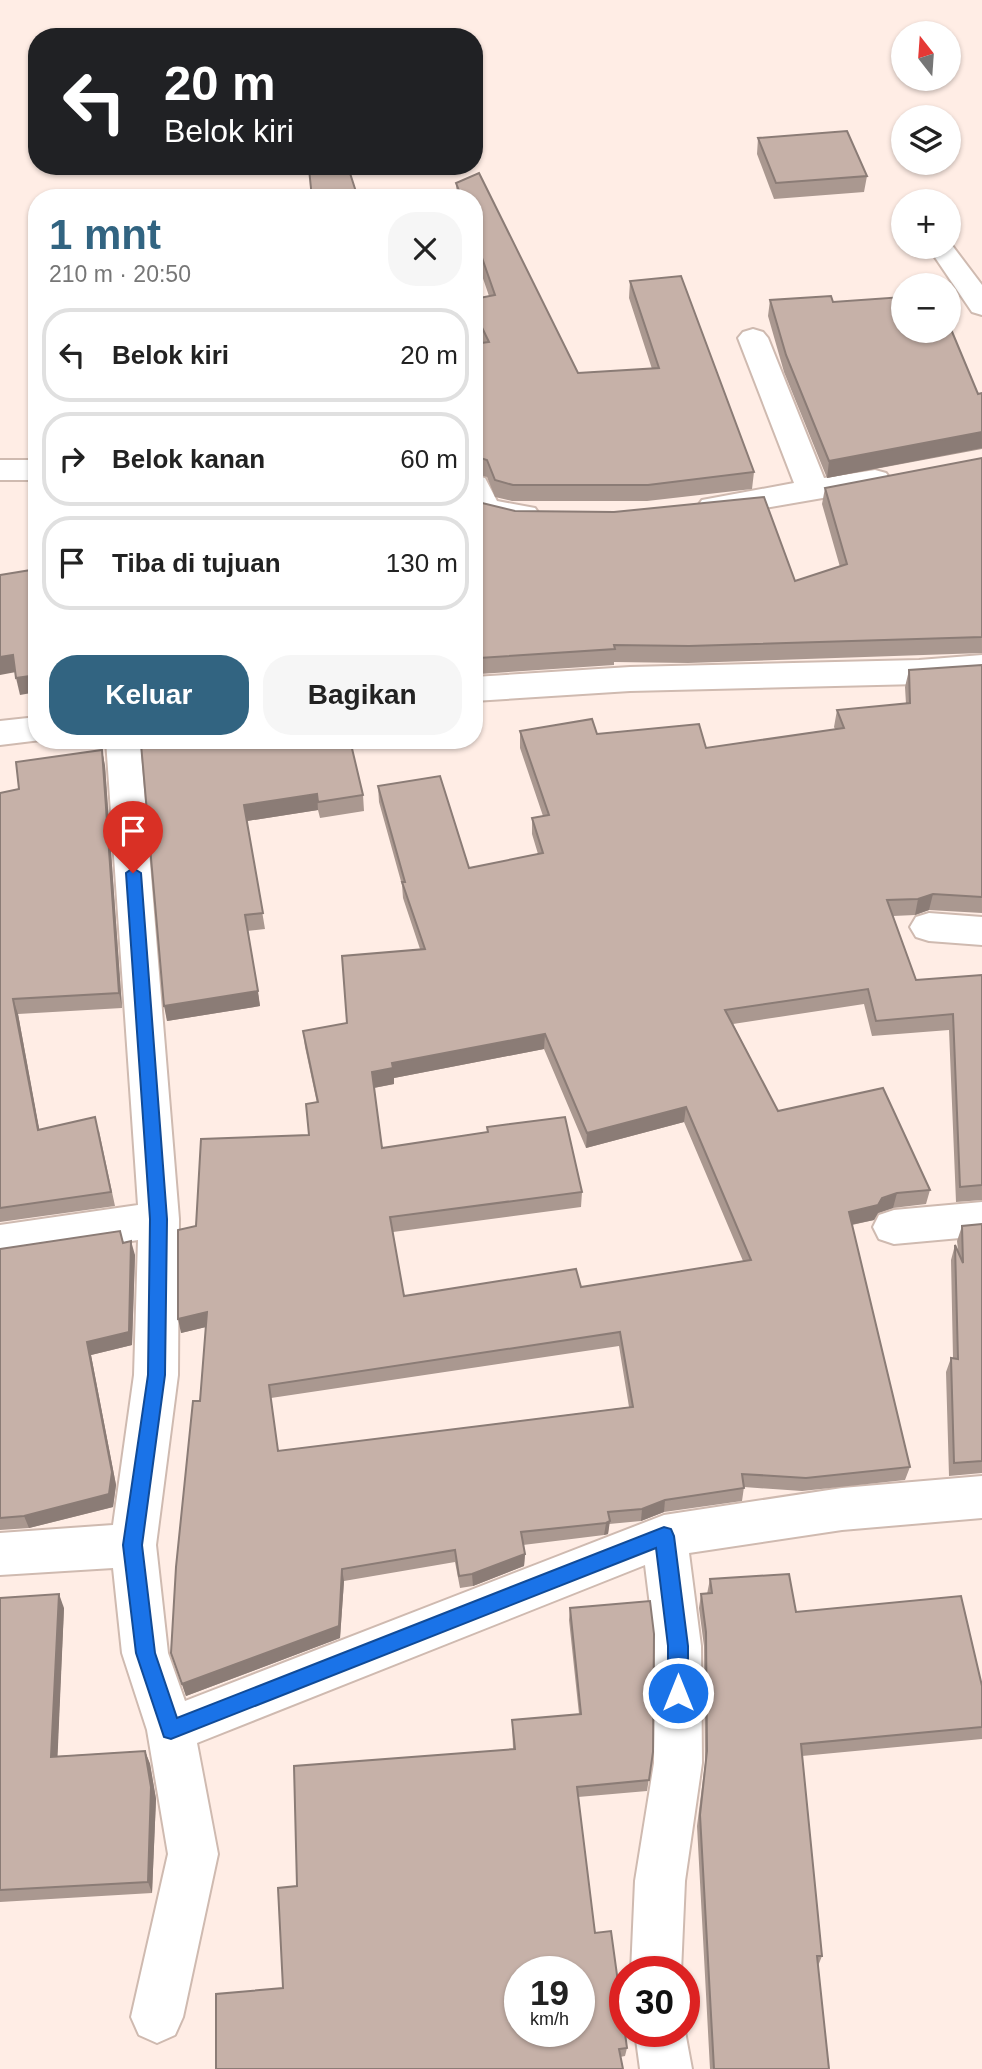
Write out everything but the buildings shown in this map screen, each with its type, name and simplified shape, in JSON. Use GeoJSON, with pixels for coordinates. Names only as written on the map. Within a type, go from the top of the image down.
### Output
{"type":"FeatureCollection","features":[{"type":"Feature","properties":{"kind":"street"},"geometry":{"type":"LineString","coordinates":[[950,259],[982,306]]}},
{"type":"Feature","properties":{"kind":"street"},"geometry":{"type":"LineString","coordinates":[[754,338],[813,491]]}},
{"type":"Feature","properties":{"kind":"street"},"geometry":{"type":"LineString","coordinates":[[0,470],[28,470]]}},
{"type":"Feature","properties":{"kind":"street"},"geometry":{"type":"LineString","coordinates":[[688,511],[904,475]]}},
{"type":"Feature","properties":{"kind":"street"},"geometry":{"type":"LineString","coordinates":[[483,507],[493,513],[555,517]]}},
{"type":"Feature","properties":{"kind":"street"},"geometry":{"type":"LineString","coordinates":[[483,688],[630,679],[919,672],[982,667]]}},
{"type":"Feature","properties":{"kind":"street"},"geometry":{"type":"LineString","coordinates":[[0,733],[28,730]]}},
{"type":"Feature","properties":{"kind":"street"},"geometry":{"type":"LineString","coordinates":[[125,749],[159,1219],[156,1375],[133,1545],[145,1653],[171,1730],[193,1854],[158,2017]]}},
{"type":"Feature","properties":{"kind":"street"},"geometry":{"type":"LineString","coordinates":[[929,927],[982,931]]}},
{"type":"Feature","properties":{"kind":"street"},"geometry":{"type":"LineString","coordinates":[[0,1242],[159,1219]]}},
{"type":"Feature","properties":{"kind":"street"},"geometry":{"type":"LineString","coordinates":[[894,1227],[982,1219]]}},
{"type":"Feature","properties":{"kind":"street"},"geometry":{"type":"LineString","coordinates":[[171,1730],[664,1536],[842,1509],[982,1497]]}},
{"type":"Feature","properties":{"kind":"street"},"geometry":{"type":"LineString","coordinates":[[657,1956],[660,1881],[678,1763],[678,1646],[664,1536]]}},
{"type":"Feature","properties":{"kind":"street"},"geometry":{"type":"LineString","coordinates":[[0,1554],[133,1545]]}},
{"type":"Feature","properties":{"kind":"street"},"geometry":{"type":"LineString","coordinates":[[663,2047],[666,2069]]}},
{"type":"Feature","properties":{"kind":"route"},"geometry":{"type":"LineString","coordinates":[[133,873],[159,1219],[156,1375],[133,1545],[145,1653],[171,1730],[664,1536],[678,1646],[678,1693]]}}]}
